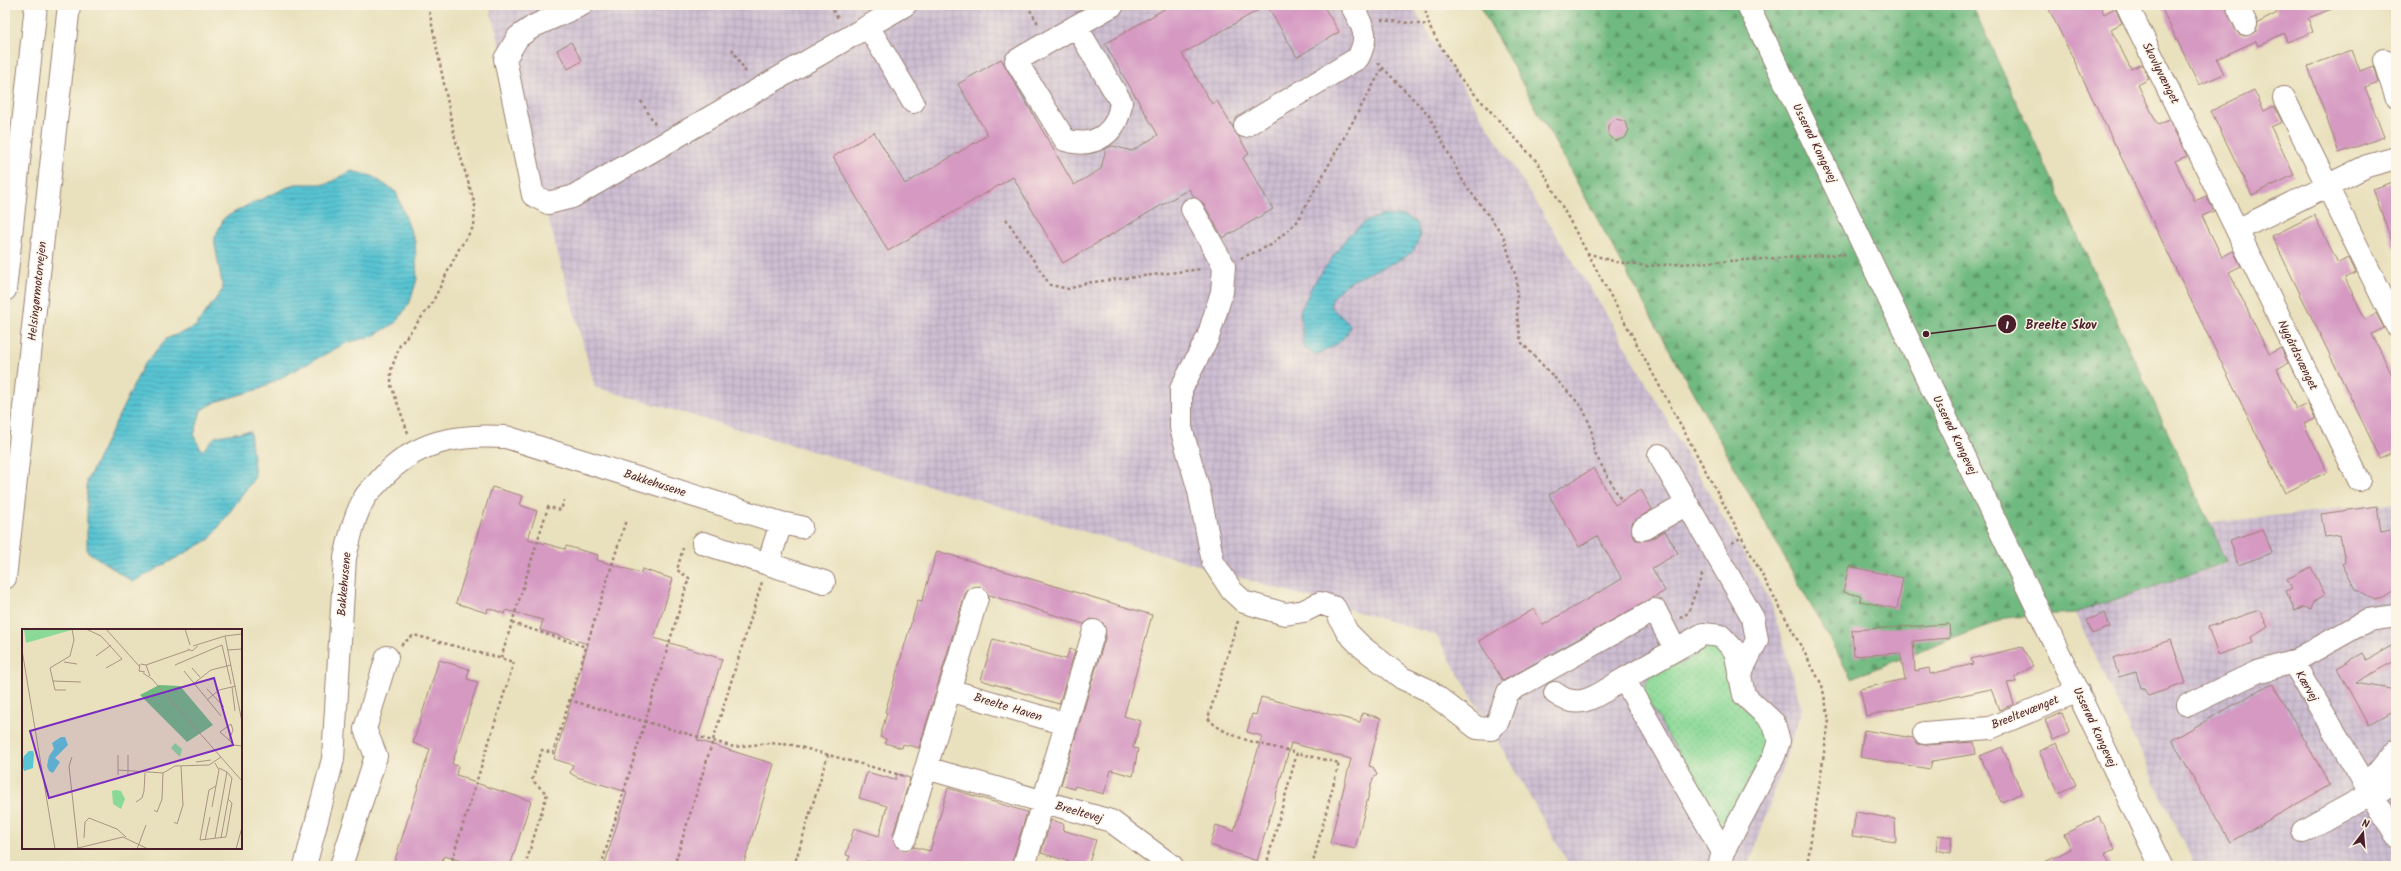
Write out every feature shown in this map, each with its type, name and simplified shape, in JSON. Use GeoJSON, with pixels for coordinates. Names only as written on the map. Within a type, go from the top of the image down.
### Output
{"type":"FeatureCollection","features":[{"type":"Feature","properties":{"kind":"main road"},"geometry":{"type":"LineString","coordinates":[[5,290],[36,5]]}},
{"type":"Feature","properties":{"kind":"main road","name":"Helsingørmotorvejen"},"geometry":{"type":"LineString","coordinates":[[5,578],[69,5]]}},
{"type":"Feature","properties":{"kind":"main road"},"geometry":{"type":"LineString","coordinates":[[580,5],[534,26],[518,37],[505,59],[533,195],[548,203],[572,198],[666,142],[905,5]]}},
{"type":"Feature","properties":{"kind":"main road"},"geometry":{"type":"LineString","coordinates":[[1076,26],[1121,102],[1120,115],[1113,129],[1090,143],[1077,144],[1065,140],[1016,60],[1113,5]]}},
{"type":"Feature","properties":{"kind":"main road","name":"Usserød Kongevej"},"geometry":{"type":"LineString","coordinates":[[1748,5],[2161,866]]}},
{"type":"Feature","properties":{"kind":"main road","name":"Skovlyvænget"},"geometry":{"type":"LineString","coordinates":[[2127,5],[2194,140]]}},
{"type":"Feature","properties":{"kind":"main road"},"geometry":{"type":"LineString","coordinates":[[1245,126],[1358,58],[1365,44],[1364,28],[1355,12]]}},
{"type":"Feature","properties":{"kind":"main road"},"geometry":{"type":"LineString","coordinates":[[868,26],[913,102]]}},
{"type":"Feature","properties":{"kind":"main road"},"geometry":{"type":"LineString","coordinates":[[2384,60],[2396,96]]}},
{"type":"Feature","properties":{"kind":"main road"},"geometry":{"type":"LineString","coordinates":[[2284,98],[2396,325]]}},
{"type":"Feature","properties":{"kind":"main road","name":"Nygårdsvænget"},"geometry":{"type":"LineString","coordinates":[[2194,140],[2359,480]]}},
{"type":"Feature","properties":{"kind":"main road"},"geometry":{"type":"LineString","coordinates":[[2237,230],[2373,164],[2396,158]]}},
{"type":"Feature","properties":{"kind":"main road"},"geometry":{"type":"LineString","coordinates":[[1192,209],[1224,266],[1222,292],[1208,337],[1181,389],[1182,428],[1198,491],[1213,562],[1232,591],[1244,602],[1285,614],[1304,611],[1320,603],[1335,608],[1347,632],[1362,647],[1402,678],[1428,690],[1477,728],[1491,729],[1498,721],[1508,692],[1655,610],[1675,649]]}},
{"type":"Feature","properties":{"kind":"main road","name":"Bakkehusene"},"geometry":{"type":"LineString","coordinates":[[338,866],[306,861],[333,758],[345,558],[353,526],[366,497],[388,472],[415,450],[447,439],[478,436],[506,437],[791,525],[768,564]]}},
{"type":"Feature","properties":{"kind":"main road"},"geometry":{"type":"LineString","coordinates":[[1658,455],[1753,618],[1757,640],[1739,676]]}},
{"type":"Feature","properties":{"kind":"main road"},"geometry":{"type":"LineString","coordinates":[[1642,529],[1687,504]]}},
{"type":"Feature","properties":{"kind":"main road"},"geometry":{"type":"LineString","coordinates":[[693,546],[768,564],[824,582]]}},
{"type":"Feature","properties":{"kind":"main road"},"geometry":{"type":"LineString","coordinates":[[905,838],[977,598]]}},
{"type":"Feature","properties":{"kind":"main road","name":"Kærvej"},"geometry":{"type":"LineString","coordinates":[[2396,616],[2368,620],[2293,662],[2396,836]]}},
{"type":"Feature","properties":{"kind":"main road"},"geometry":{"type":"LineString","coordinates":[[1024,866],[1094,631]]}},
{"type":"Feature","properties":{"kind":"main road"},"geometry":{"type":"LineString","coordinates":[[1555,693],[1564,700],[1576,703],[1585,701],[1702,634],[1720,636],[1735,651],[1744,695],[1774,723],[1779,741],[1774,756],[1721,859]]}},
{"type":"Feature","properties":{"kind":"main road"},"geometry":{"type":"LineString","coordinates":[[341,866],[376,756],[365,729],[387,657]]}},
{"type":"Feature","properties":{"kind":"main road"},"geometry":{"type":"LineString","coordinates":[[2188,705],[2257,672],[2293,662]]}},
{"type":"Feature","properties":{"kind":"main road"},"geometry":{"type":"LineString","coordinates":[[1624,679],[1721,859]]}},
{"type":"Feature","properties":{"kind":"main road","name":"Breelte Haven"},"geometry":{"type":"LineString","coordinates":[[949,690],[1066,724]]}},
{"type":"Feature","properties":{"kind":"main road","name":"Breeltevænget"},"geometry":{"type":"LineString","coordinates":[[1924,732],[1990,728],[2078,691]]}},
{"type":"Feature","properties":{"kind":"main road"},"geometry":{"type":"LineString","coordinates":[[2369,792],[2396,750]]}},
{"type":"Feature","properties":{"kind":"main road"},"geometry":{"type":"LineString","coordinates":[[924,774],[1043,803]]}},
{"type":"Feature","properties":{"kind":"main road"},"geometry":{"type":"LineString","coordinates":[[2303,831],[2369,792],[2396,781]]}},
{"type":"Feature","properties":{"kind":"main road","name":"Breeltevej"},"geometry":{"type":"LineString","coordinates":[[1043,803],[1111,821],[1172,866]]}},
{"type":"Feature","properties":{"kind":"path"},"geometry":{"type":"LineString","coordinates":[[415,450],[391,385],[391,370],[400,345],[431,305],[459,249],[474,226],[475,205],[455,138],[428,5]]}},
{"type":"Feature","properties":{"kind":"path"},"geometry":{"type":"LineString","coordinates":[[1424,5],[1429,25],[1459,77],[1539,164],[1822,684],[1829,720],[1807,866]]}},
{"type":"Feature","properties":{"kind":"path"},"geometry":{"type":"LineString","coordinates":[[1355,12],[1429,25]]}},
{"type":"Feature","properties":{"kind":"path"},"geometry":{"type":"LineString","coordinates":[[1365,44],[1382,69],[1428,114],[1464,183],[1503,235],[1518,281],[1517,316],[1521,342],[1582,407],[1591,427],[1594,452],[1621,500]]}},
{"type":"Feature","properties":{"kind":"path"},"geometry":{"type":"LineString","coordinates":[[732,49],[757,90]]}},
{"type":"Feature","properties":{"kind":"path"},"geometry":{"type":"LineString","coordinates":[[641,101],[666,142]]}},
{"type":"Feature","properties":{"kind":"path"},"geometry":{"type":"LineString","coordinates":[[1587,252],[1616,262],[1647,266],[1868,253]]}},
{"type":"Feature","properties":{"kind":"path"},"geometry":{"type":"LineString","coordinates":[[501,658],[548,507],[561,510],[564,500]]}},
{"type":"Feature","properties":{"kind":"path"},"geometry":{"type":"LineString","coordinates":[[525,866],[547,794],[532,780],[542,750],[552,753],[626,520]]}},
{"type":"Feature","properties":{"kind":"path"},"geometry":{"type":"LineString","coordinates":[[600,866],[689,578],[678,570],[693,546]]}},
{"type":"Feature","properties":{"kind":"path"},"geometry":{"type":"LineString","coordinates":[[674,866],[768,564]]}},
{"type":"Feature","properties":{"kind":"path"},"geometry":{"type":"LineString","coordinates":[[1663,627],[1688,614],[1698,586]]}},
{"type":"Feature","properties":{"kind":"path"},"geometry":{"type":"LineString","coordinates":[[1244,602],[1208,718],[1214,726],[1234,735],[1338,763],[1312,866]]}},
{"type":"Feature","properties":{"kind":"path"},"geometry":{"type":"LineString","coordinates":[[512,623],[586,647]]}},
{"type":"Feature","properties":{"kind":"path"},"geometry":{"type":"LineString","coordinates":[[387,657],[414,635],[514,662],[450,866]]}},
{"type":"Feature","properties":{"kind":"path"},"geometry":{"type":"LineString","coordinates":[[569,700],[734,747],[770,742],[924,774]]}},
{"type":"Feature","properties":{"kind":"path"},"geometry":{"type":"LineString","coordinates":[[1266,866],[1297,753]]}},
{"type":"Feature","properties":{"kind":"path"},"geometry":{"type":"LineString","coordinates":[[794,866],[828,754]]}},
{"type":"Feature","properties":{"kind":"path"},"geometry":{"type":"LineString","coordinates":[[452,861],[468,866]]}},
{"type":"Feature","properties":{"kind":"path"},"geometry":{"type":"LineString","coordinates":[[1268,862],[1275,864]]}},
{"type":"Feature","properties":{"kind":"shaded area"},"geometry":{"type":"Polygon","coordinates":[[[502,5],[1411,5],[1609,318],[1770,600],[1802,709],[1749,866],[1570,866],[1436,635],[595,387],[490,9],[502,5]]]}},
{"type":"Feature","properties":{"kind":"shaded area"},"geometry":{"type":"Polygon","coordinates":[[[2396,502],[2396,866],[2195,866],[2075,613],[2227,563],[2210,523],[2396,502]]]}},
{"type":"Feature","properties":{"kind":"green space"},"geometry":{"type":"Polygon","coordinates":[[[1479,5],[1972,5],[2227,562],[2075,613],[2012,616],[1851,678],[1479,5]]]}},
{"type":"Feature","properties":{"kind":"green space"},"geometry":{"type":"Polygon","coordinates":[[[1716,642],[1724,653],[1728,663],[1728,681],[1730,688],[1741,705],[1760,721],[1764,728],[1766,738],[1765,750],[1726,824],[1721,827],[1644,694],[1647,681],[1650,676],[1674,657],[1679,665],[1698,654],[1694,645],[1716,642]]]}},
{"type":"Feature","properties":{"kind":"water"},"geometry":{"type":"Polygon","coordinates":[[[351,171],[372,176],[396,192],[415,242],[417,279],[410,302],[396,323],[373,336],[346,343],[260,389],[218,401],[201,410],[194,436],[202,451],[216,436],[250,431],[255,477],[210,539],[133,582],[87,551],[87,481],[143,366],[166,339],[195,327],[223,289],[214,239],[224,218],[246,206],[295,184],[327,184],[351,171]]]}},
{"type":"Feature","properties":{"kind":"water"},"geometry":{"type":"Polygon","coordinates":[[[1384,215],[1405,216],[1417,223],[1420,237],[1415,248],[1411,253],[1401,259],[1352,281],[1334,296],[1330,306],[1350,325],[1346,335],[1337,344],[1315,355],[1304,348],[1300,312],[1312,286],[1348,236],[1366,221],[1384,215]]]}},
{"type":"Feature","properties":{"kind":"building"},"geometry":{"type":"Polygon","coordinates":[[[1171,5],[1267,5],[1182,54],[1212,104],[1217,101],[1249,154],[1243,158],[1273,209],[1223,238],[1203,203],[1194,197],[1189,189],[1063,263],[1013,177],[888,251],[833,157],[874,132],[905,184],[988,135],[958,84],[1001,59],[1074,185],[1101,169],[1106,148],[1113,146],[1132,151],[1158,135],[1105,44],[1171,5]]]}},
{"type":"Feature","properties":{"kind":"building"},"geometry":{"type":"Polygon","coordinates":[[[1267,5],[1323,5],[1339,32],[1297,57],[1267,5]]]}},
{"type":"Feature","properties":{"kind":"building"},"geometry":{"type":"Polygon","coordinates":[[[2047,5],[2100,5],[2104,14],[2115,8],[2122,23],[2111,29],[2131,69],[2142,64],[2149,79],[2138,85],[2158,125],[2169,120],[2187,156],[2175,161],[2195,201],[2206,196],[2214,211],[2202,216],[2222,257],[2233,251],[2241,266],[2229,272],[2269,354],[2281,348],[2288,363],[2277,369],[2296,409],[2308,404],[2315,419],[2304,424],[2327,472],[2285,493],[2047,5]]]}},
{"type":"Feature","properties":{"kind":"building"},"geometry":{"type":"Polygon","coordinates":[[[2160,5],[2225,5],[2235,29],[2239,34],[2245,36],[2256,31],[2258,23],[2277,13],[2274,5],[2337,5],[2337,7],[2308,18],[2313,32],[2287,42],[2284,33],[2258,46],[2256,41],[2217,59],[2224,74],[2199,85],[2160,5]]]}},
{"type":"Feature","properties":{"kind":"building"},"geometry":{"type":"Polygon","coordinates":[[[571,42],[582,61],[568,69],[557,50],[571,42]]]}},
{"type":"Feature","properties":{"kind":"building"},"geometry":{"type":"Polygon","coordinates":[[[2352,50],[2360,71],[2373,66],[2378,82],[2365,87],[2384,137],[2339,153],[2308,66],[2352,50]]]}},
{"type":"Feature","properties":{"kind":"building"},"geometry":{"type":"Polygon","coordinates":[[[2254,90],[2264,111],[2274,106],[2282,122],[2271,127],[2294,175],[2252,195],[2211,111],[2254,90]]]}},
{"type":"Feature","properties":{"kind":"building"},"geometry":{"type":"Polygon","coordinates":[[[1616,119],[1624,121],[1629,130],[1625,138],[1615,141],[1608,134],[1608,125],[1616,119]]]}},
{"type":"Feature","properties":{"kind":"building"},"geometry":{"type":"Polygon","coordinates":[[[2396,181],[2396,247],[2394,247],[2373,189],[2396,181]]]}},
{"type":"Feature","properties":{"kind":"building"},"geometry":{"type":"Polygon","coordinates":[[[2314,215],[2338,263],[2349,258],[2356,273],[2345,278],[2365,319],[2376,313],[2384,328],[2372,334],[2392,375],[2396,372],[2396,450],[2380,458],[2272,236],[2314,215]]]}},
{"type":"Feature","properties":{"kind":"building"},"geometry":{"type":"Polygon","coordinates":[[[1594,468],[1615,505],[1641,490],[1652,509],[1632,523],[1632,535],[1636,540],[1649,540],[1665,531],[1678,553],[1652,568],[1665,591],[1503,681],[1479,641],[1534,609],[1543,625],[1622,579],[1597,536],[1579,547],[1549,495],[1594,468]]]}},
{"type":"Feature","properties":{"kind":"building"},"geometry":{"type":"Polygon","coordinates":[[[492,487],[523,496],[520,505],[537,511],[528,539],[565,549],[566,546],[598,555],[597,560],[641,573],[642,569],[673,579],[654,638],[722,659],[697,740],[774,764],[743,866],[604,866],[627,792],[577,777],[570,773],[573,765],[554,759],[588,644],[540,630],[543,620],[506,610],[505,614],[488,608],[487,613],[456,603],[492,487]]]}},
{"type":"Feature","properties":{"kind":"building"},"geometry":{"type":"Polygon","coordinates":[[[2377,506],[2381,532],[2396,529],[2396,590],[2383,598],[2375,600],[2356,589],[2342,564],[2345,562],[2340,535],[2325,537],[2321,514],[2377,506]]]}},
{"type":"Feature","properties":{"kind":"building"},"geometry":{"type":"Polygon","coordinates":[[[2263,529],[2272,553],[2238,565],[2230,540],[2263,529]]]}},
{"type":"Feature","properties":{"kind":"building"},"geometry":{"type":"Polygon","coordinates":[[[937,551],[1152,615],[1124,716],[1141,721],[1133,748],[1138,749],[1133,776],[1111,770],[1104,794],[1075,786],[1074,789],[1061,785],[1106,635],[1103,623],[1091,619],[1084,624],[989,595],[980,586],[969,589],[965,594],[919,748],[903,744],[902,748],[885,743],[886,739],[880,737],[887,713],[885,712],[918,600],[922,601],[937,551]]]}},
{"type":"Feature","properties":{"kind":"building"},"geometry":{"type":"Polygon","coordinates":[[[1849,566],[1903,578],[1897,609],[1860,601],[1861,596],[1843,592],[1849,566]]]}},
{"type":"Feature","properties":{"kind":"building"},"geometry":{"type":"Polygon","coordinates":[[[2311,567],[2325,595],[2313,602],[2311,609],[2304,607],[2295,611],[2286,591],[2292,588],[2287,579],[2311,567]]]}},
{"type":"Feature","properties":{"kind":"building"},"geometry":{"type":"Polygon","coordinates":[[[2259,610],[2268,626],[2251,637],[2253,643],[2218,655],[2208,627],[2259,610]]]}},
{"type":"Feature","properties":{"kind":"building"},"geometry":{"type":"Polygon","coordinates":[[[2105,613],[2110,627],[2092,634],[2087,620],[2105,613]]]}},
{"type":"Feature","properties":{"kind":"building"},"geometry":{"type":"Polygon","coordinates":[[[1949,624],[1950,638],[1913,641],[1915,671],[1929,668],[1930,674],[1973,664],[1971,659],[2022,647],[2033,666],[2015,677],[2016,682],[2007,683],[2014,704],[1999,710],[1991,689],[1866,716],[1860,689],[1905,679],[1900,653],[1854,656],[1852,630],[1949,624]]]}},
{"type":"Feature","properties":{"kind":"building"},"geometry":{"type":"Polygon","coordinates":[[[993,639],[1066,659],[1070,649],[1075,651],[1059,704],[981,680],[993,639]]]}},
{"type":"Feature","properties":{"kind":"building"},"geometry":{"type":"Polygon","coordinates":[[[2171,640],[2186,683],[2148,696],[2144,688],[2141,688],[2136,672],[2119,677],[2113,658],[2171,640]]]}},
{"type":"Feature","properties":{"kind":"building"},"geometry":{"type":"Polygon","coordinates":[[[2391,646],[2396,660],[2355,683],[2396,690],[2392,704],[2395,710],[2368,725],[2337,668],[2363,653],[2367,660],[2391,646]]]}},
{"type":"Feature","properties":{"kind":"building"},"geometry":{"type":"Polygon","coordinates":[[[439,660],[469,669],[467,679],[478,682],[452,764],[458,766],[456,775],[531,801],[510,866],[479,866],[444,856],[440,865],[429,861],[427,866],[393,866],[430,749],[413,743],[439,660]]]}},
{"type":"Feature","properties":{"kind":"building"},"geometry":{"type":"Polygon","coordinates":[[[2272,683],[2330,785],[2230,842],[2172,740],[2272,683]]]}},
{"type":"Feature","properties":{"kind":"building"},"geometry":{"type":"Polygon","coordinates":[[[1261,697],[1360,722],[1362,713],[1381,718],[1369,766],[1373,767],[1377,775],[1373,778],[1355,849],[1330,843],[1351,759],[1291,743],[1257,861],[1210,845],[1216,825],[1234,831],[1262,736],[1247,732],[1252,714],[1256,715],[1261,697]]]}},
{"type":"Feature","properties":{"kind":"building"},"geometry":{"type":"Polygon","coordinates":[[[2062,713],[2070,733],[2053,740],[2045,720],[2062,713]]]}},
{"type":"Feature","properties":{"kind":"building"},"geometry":{"type":"Polygon","coordinates":[[[1864,730],[1913,738],[1918,744],[1925,745],[1974,742],[1976,754],[1932,761],[1930,769],[1860,757],[1864,730]]]}},
{"type":"Feature","properties":{"kind":"building"},"geometry":{"type":"Polygon","coordinates":[[[2057,743],[2076,785],[2058,793],[2039,751],[2057,743]]]}},
{"type":"Feature","properties":{"kind":"building"},"geometry":{"type":"Polygon","coordinates":[[[2002,747],[2022,793],[2001,802],[1980,756],[2002,747]]]}},
{"type":"Feature","properties":{"kind":"building"},"geometry":{"type":"Polygon","coordinates":[[[867,772],[895,780],[897,774],[910,778],[893,835],[896,846],[902,850],[908,850],[914,847],[930,851],[948,788],[1027,812],[1011,866],[884,866],[867,861],[864,866],[848,861],[850,856],[846,855],[854,828],[879,836],[887,806],[859,798],[867,772]]]}},
{"type":"Feature","properties":{"kind":"building"},"geometry":{"type":"Polygon","coordinates":[[[1856,812],[1895,819],[1896,842],[1852,836],[1856,812]]]}},
{"type":"Feature","properties":{"kind":"building"},"geometry":{"type":"Polygon","coordinates":[[[2099,817],[2115,849],[2105,854],[2111,866],[2037,866],[2071,849],[2064,834],[2099,817]]]}},
{"type":"Feature","properties":{"kind":"building"},"geometry":{"type":"Polygon","coordinates":[[[1051,820],[1064,824],[1062,830],[1096,840],[1088,866],[1066,866],[1068,861],[1041,853],[1051,820]]]}},
{"type":"Feature","properties":{"kind":"building"},"geometry":{"type":"Polygon","coordinates":[[[1938,835],[1952,837],[1950,853],[1936,850],[1938,835]]]}},
{"type":"Feature","properties":{"kind":"place","name":"Breelte Skov"},"geometry":{"type":"Point","coordinates":[1926,334]}}]}
